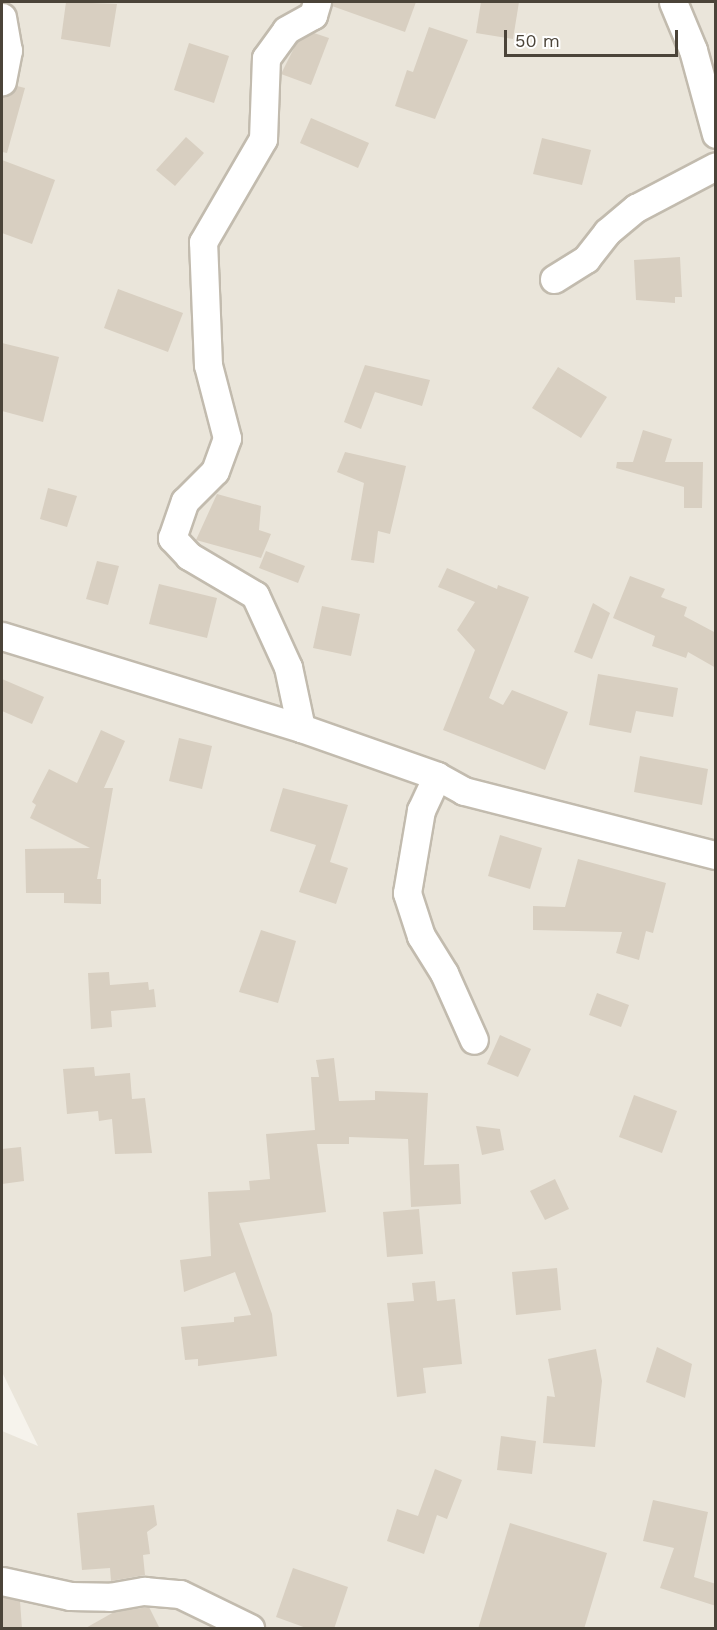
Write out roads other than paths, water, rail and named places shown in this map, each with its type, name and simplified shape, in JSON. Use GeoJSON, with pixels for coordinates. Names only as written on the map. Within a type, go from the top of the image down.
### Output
{"type":"FeatureCollection","features":[{"type":"Feature","properties":{"kind":"street"},"geometry":{"type":"LineString","coordinates":[[301,728],[288,668],[255,595],[189,556],[172,538],[185,501],[215,471],[227,438],[208,365],[203,242],[263,139],[266,58],[286,30],[313,15],[317,2]]}},
{"type":"Feature","properties":{"kind":"street"},"geometry":{"type":"LineString","coordinates":[[673,2],[693,50],[716,135]]}},
{"type":"Feature","properties":{"kind":"street"},"geometry":{"type":"LineString","coordinates":[[2,17],[8,50],[2,81]]}},
{"type":"Feature","properties":{"kind":"street"},"geometry":{"type":"LineString","coordinates":[[554,279],[586,259],[607,232],[636,208],[716,166]]}},
{"type":"Feature","properties":{"kind":"street"},"geometry":{"type":"LineString","coordinates":[[2,636],[301,728],[437,776],[464,791],[716,855]]}},
{"type":"Feature","properties":{"kind":"street"},"geometry":{"type":"LineString","coordinates":[[437,776],[420,810],[407,893],[421,936],[444,973],[474,1040]]}},
{"type":"Feature","properties":{"kind":"street"},"geometry":{"type":"LineString","coordinates":[[2,1581],[70,1596],[109,1597],[144,1591],[180,1594],[250,1629]]}}]}
